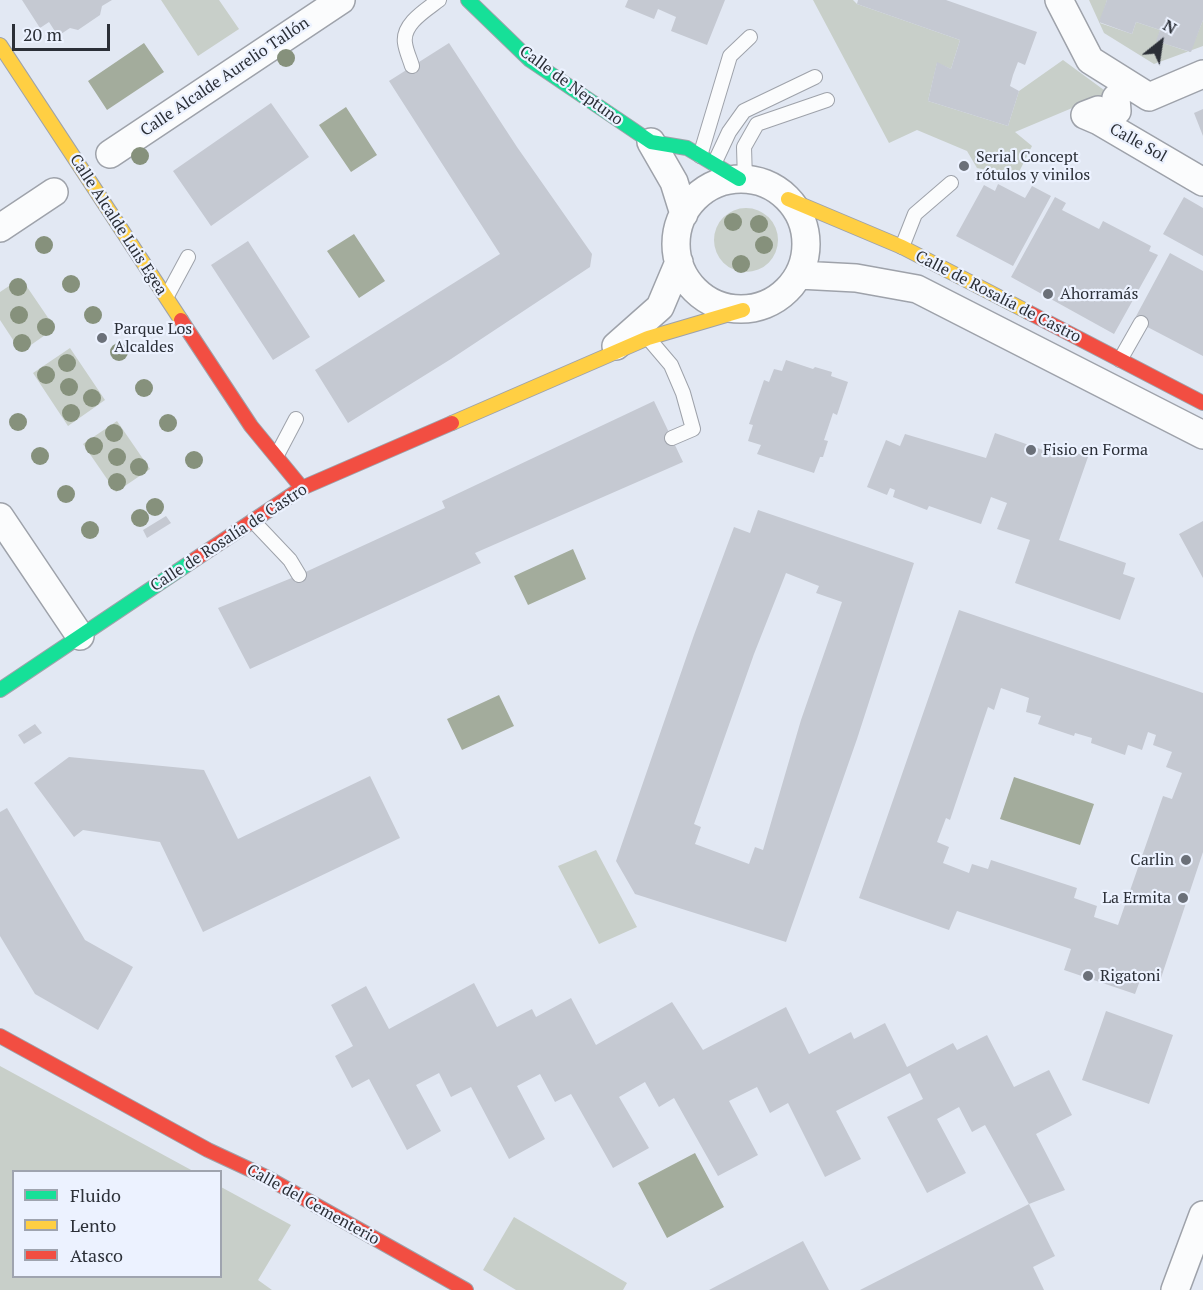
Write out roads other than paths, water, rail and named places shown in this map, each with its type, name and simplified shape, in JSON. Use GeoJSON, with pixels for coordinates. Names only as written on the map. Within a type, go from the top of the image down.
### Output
{"type":"FeatureCollection","features":[{"type":"Feature","properties":{"kind":"street","name":"Calle Alcalde Aurelio Tallón"},"geometry":{"type":"LineString","coordinates":[[110,154],[341,0]]}},
{"type":"Feature","properties":{"kind":"street","name":"Calle de Neptuno"},"geometry":{"type":"LineString","coordinates":[[468,0],[530,60],[651,142],[687,148],[742,180]]}},
{"type":"Feature","properties":{"kind":"street"},"geometry":{"type":"LineString","coordinates":[[1059,0],[1090,60],[1149,97],[1203,74]]}},
{"type":"Feature","properties":{"kind":"street","name":"Calle Alcalde Luis Egea"},"geometry":{"type":"LineString","coordinates":[[0,45],[250,426],[302,488]]}},
{"type":"Feature","properties":{"kind":"street","name":"Calle Sol"},"geometry":{"type":"LineString","coordinates":[[1110,106],[1084,115],[1099,121],[1203,182]]}},
{"type":"Feature","properties":{"kind":"street","name":"Calle de Neptuno"},"geometry":{"type":"LineString","coordinates":[[651,142],[674,182],[684,214]]}},
{"type":"Feature","properties":{"kind":"street"},"geometry":{"type":"LineString","coordinates":[[742,180],[766,184],[788,199],[802,222],[806,236],[806,249],[799,275],[786,291],[770,303],[743,310],[722,306],[703,297],[688,282],[678,262],[676,246],[678,229],[684,214],[701,193],[725,181],[742,180]]}},
{"type":"Feature","properties":{"kind":"street"},"geometry":{"type":"LineString","coordinates":[[0,228],[54,192]]}},
{"type":"Feature","properties":{"kind":"street","name":"Calle de Rosalía de Castro"},"geometry":{"type":"LineString","coordinates":[[788,199],[902,247],[1203,402]]}},
{"type":"Feature","properties":{"kind":"street","name":"Calle de Rosalía de Castro"},"geometry":{"type":"LineString","coordinates":[[605,356],[660,308],[678,262]]}},
{"type":"Feature","properties":{"kind":"street","name":"Calle de Rosalía de Castro"},"geometry":{"type":"LineString","coordinates":[[799,275],[856,278],[917,289],[1203,435]]}},
{"type":"Feature","properties":{"kind":"street","name":"Calle de Rosalía de Castro"},"geometry":{"type":"LineString","coordinates":[[0,690],[302,488],[648,338],[743,310]]}},
{"type":"Feature","properties":{"kind":"street"},"geometry":{"type":"LineString","coordinates":[[0,517],[80,636]]}},
{"type":"Feature","properties":{"kind":"street","name":"Calle del Cementerio"},"geometry":{"type":"LineString","coordinates":[[0,1036],[208,1150],[266,1177],[466,1290]]}},
{"type":"Feature","properties":{"kind":"street"},"geometry":{"type":"LineString","coordinates":[[1175,1290],[1203,1215]]}},
{"type":"Feature","properties":{"kind":"lane"},"geometry":{"type":"LineString","coordinates":[[412,66],[405,41],[408,28],[439,0]]}},
{"type":"Feature","properties":{"kind":"lane"},"geometry":{"type":"LineString","coordinates":[[700,156],[730,56],[750,37]]}},
{"type":"Feature","properties":{"kind":"lane"},"geometry":{"type":"LineString","coordinates":[[714,164],[729,132],[744,111],[815,77]]}},
{"type":"Feature","properties":{"kind":"lane"},"geometry":{"type":"LineString","coordinates":[[742,180],[744,147],[757,124],[827,100]]}},
{"type":"Feature","properties":{"kind":"lane"},"geometry":{"type":"LineString","coordinates":[[902,247],[915,214],[951,183]]}},
{"type":"Feature","properties":{"kind":"lane"},"geometry":{"type":"LineString","coordinates":[[166,298],[188,257]]}},
{"type":"Feature","properties":{"kind":"lane"},"geometry":{"type":"LineString","coordinates":[[1120,360],[1142,323]]}},
{"type":"Feature","properties":{"kind":"lane"},"geometry":{"type":"LineString","coordinates":[[648,338],[671,365],[683,393],[693,429],[672,438]]}},
{"type":"Feature","properties":{"kind":"lane"},"geometry":{"type":"LineString","coordinates":[[276,456],[296,418]]}},
{"type":"Feature","properties":{"kind":"lane"},"geometry":{"type":"LineString","coordinates":[[254,520],[290,560],[299,575]]}},
{"type":"Feature","properties":{"kind":"place","name":"Serial Concept rótulos y vinilos"},"geometry":{"type":"Point","coordinates":[964,166]}},
{"type":"Feature","properties":{"kind":"place","name":"Ahorramás"},"geometry":{"type":"Point","coordinates":[1048,294]}},
{"type":"Feature","properties":{"kind":"place","name":"Parque Los Alcaldes"},"geometry":{"type":"Point","coordinates":[102,338]}},
{"type":"Feature","properties":{"kind":"place","name":"Fisio en Forma"},"geometry":{"type":"Point","coordinates":[1031,450]}},
{"type":"Feature","properties":{"kind":"place","name":"Carlin"},"geometry":{"type":"Point","coordinates":[1186,860]}},
{"type":"Feature","properties":{"kind":"place","name":"La Ermita"},"geometry":{"type":"Point","coordinates":[1183,898]}},
{"type":"Feature","properties":{"kind":"place","name":"Rigatoni"},"geometry":{"type":"Point","coordinates":[1088,976]}}]}
